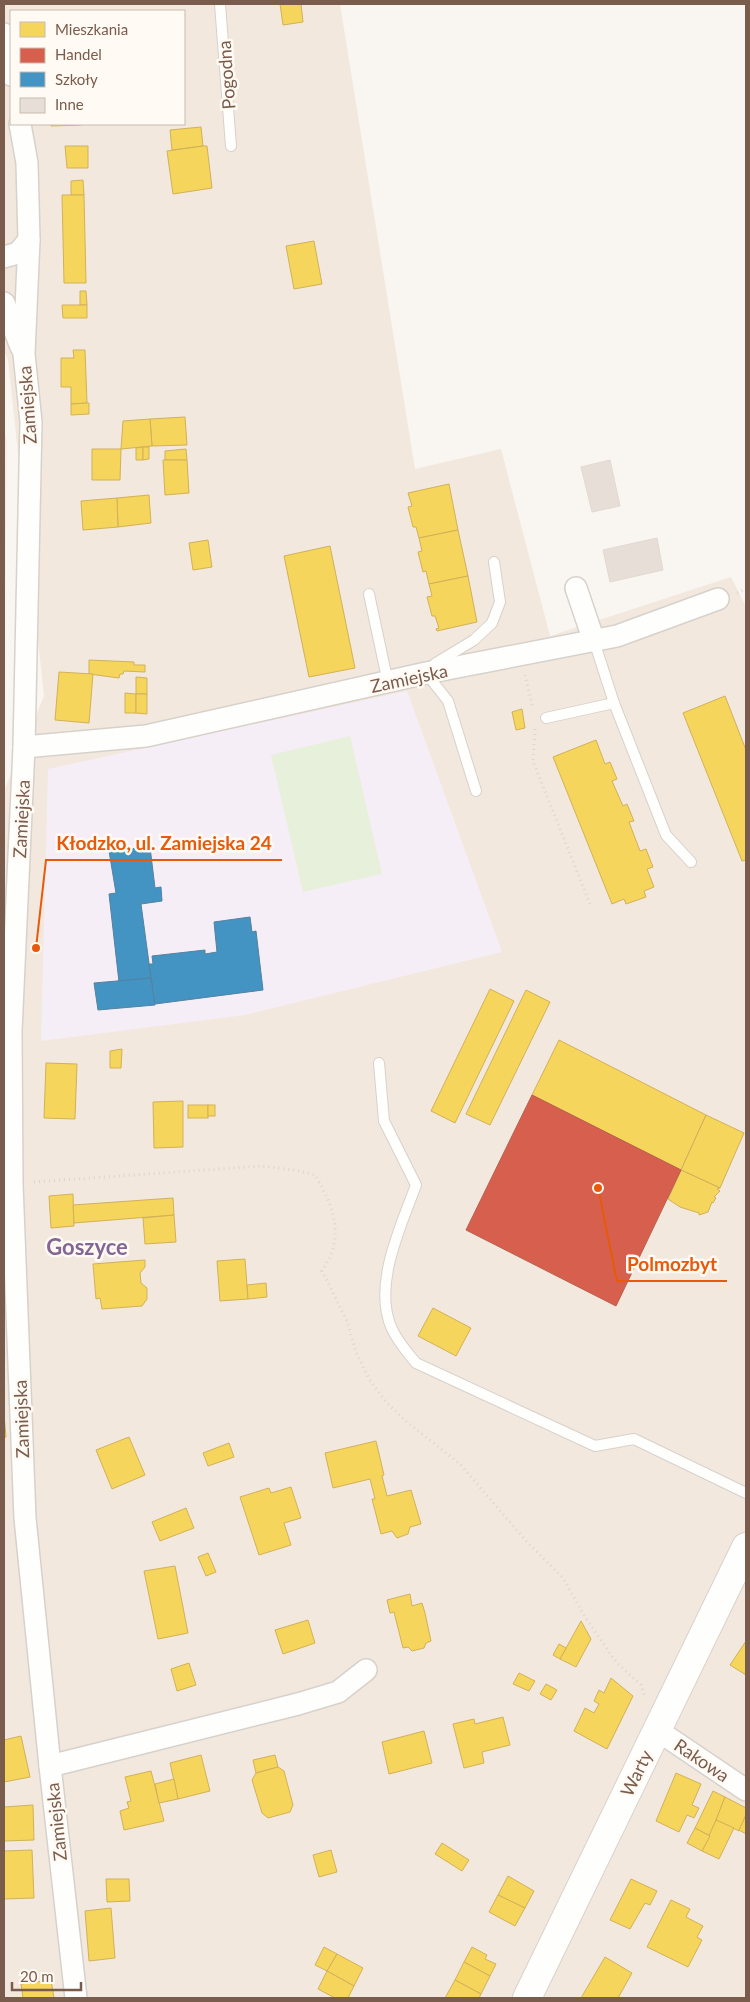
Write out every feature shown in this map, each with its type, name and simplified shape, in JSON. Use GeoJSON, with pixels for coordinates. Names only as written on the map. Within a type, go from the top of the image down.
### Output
{"type":"FeatureCollection","features":[{"type":"Feature","properties":{"kind":"main road","name":"Warty"},"geometry":{"type":"LineString","coordinates":[[527,1998],[746,1548]]}},
{"type":"Feature","properties":{"kind":"street"},"geometry":{"type":"LineString","coordinates":[[4,34],[10,69]]}},
{"type":"Feature","properties":{"kind":"street","name":"Zamiejska"},"geometry":{"type":"LineString","coordinates":[[20,125],[27,163],[29,240],[24,354],[31,422],[24,747],[13,785],[12,1184],[25,1518],[76,1998]]}},
{"type":"Feature","properties":{"kind":"street"},"geometry":{"type":"LineString","coordinates":[[4,257],[18,253],[29,240]]}},
{"type":"Feature","properties":{"kind":"street"},"geometry":{"type":"LineString","coordinates":[[4,303],[24,354]]}},
{"type":"Feature","properties":{"kind":"street"},"geometry":{"type":"LineString","coordinates":[[576,588],[594,641]]}},
{"type":"Feature","properties":{"kind":"street","name":"Zamiejska"},"geometry":{"type":"LineString","coordinates":[[24,747],[146,736],[426,673],[594,641],[617,636],[718,599]]}},
{"type":"Feature","properties":{"kind":"street"},"geometry":{"type":"LineString","coordinates":[[50,1766],[322,1697],[338,1692],[366,1670]]}},
{"type":"Feature","properties":{"kind":"street","name":"Rakowa"},"geometry":{"type":"LineString","coordinates":[[657,1730],[746,1790]]}},
{"type":"Feature","properties":{"kind":"lane","name":"Pogodna"},"geometry":{"type":"LineString","coordinates":[[220,4],[231,146]]}},
{"type":"Feature","properties":{"kind":"lane"},"geometry":{"type":"LineString","coordinates":[[476,791],[448,701],[426,673],[436,663],[474,640],[492,623],[500,602],[494,562]]}},
{"type":"Feature","properties":{"kind":"lane"},"geometry":{"type":"LineString","coordinates":[[369,594],[388,683]]}},
{"type":"Feature","properties":{"kind":"lane"},"geometry":{"type":"LineString","coordinates":[[594,641],[614,703],[666,835],[691,862]]}},
{"type":"Feature","properties":{"kind":"lane"},"geometry":{"type":"LineString","coordinates":[[546,718],[614,703]]}},
{"type":"Feature","properties":{"kind":"lane"},"geometry":{"type":"LineString","coordinates":[[379,1062],[384,1121],[416,1185],[394,1244],[384,1290],[386,1309],[391,1327],[401,1346],[416,1363],[595,1446],[634,1439],[746,1494]]}},
{"type":"Feature","properties":{"kind":"path"},"geometry":{"type":"LineString","coordinates":[[521,655],[533,712]]}},
{"type":"Feature","properties":{"kind":"path"},"geometry":{"type":"LineString","coordinates":[[535,721],[533,761],[590,904]]}},
{"type":"Feature","properties":{"kind":"path"},"geometry":{"type":"LineString","coordinates":[[12,1184],[261,1166],[295,1170],[315,1175],[328,1197],[335,1220],[333,1250],[322,1271],[347,1321],[356,1352],[369,1379],[387,1402],[407,1422],[460,1464],[527,1542],[563,1578],[585,1617],[616,1662],[641,1685],[657,1730]]}},
{"type":"Feature","properties":{"kind":"shaded area"},"geometry":{"type":"Polygon","coordinates":[[[4,4],[340,4],[415,469],[501,449],[550,636],[731,577],[746,607],[746,1998],[4,1998],[4,791],[44,696],[8,360],[4,351],[4,4]]]}},
{"type":"Feature","properties":{"kind":"shaded area"},"geometry":{"type":"Polygon","coordinates":[[[4,430],[7,440],[4,702],[4,430]]]}},
{"type":"Feature","properties":{"kind":"shaded area"},"geometry":{"type":"Polygon","coordinates":[[[407,691],[502,952],[245,1015],[41,1041],[48,769],[407,691]]]}},
{"type":"Feature","properties":{"kind":"green space"},"geometry":{"type":"Polygon","coordinates":[[[350,736],[382,874],[303,892],[271,755],[350,736]]]}},
{"type":"Feature","properties":{"kind":"building: Mieszkania"},"geometry":{"type":"Polygon","coordinates":[[[280,4],[301,4],[303,22],[283,25],[280,4]]]}},
{"type":"Feature","properties":{"kind":"building: Mieszkania"},"geometry":{"type":"Polygon","coordinates":[[[201,127],[203,146],[172,150],[170,130],[201,127]]]}},
{"type":"Feature","properties":{"kind":"building: Mieszkania"},"geometry":{"type":"Polygon","coordinates":[[[65,146],[88,146],[88,168],[67,168],[65,146]]]}},
{"type":"Feature","properties":{"kind":"building: Mieszkania"},"geometry":{"type":"Polygon","coordinates":[[[207,146],[212,188],[173,194],[167,151],[207,146]]]}},
{"type":"Feature","properties":{"kind":"building: Mieszkania"},"geometry":{"type":"Polygon","coordinates":[[[83,180],[84,195],[71,195],[71,181],[83,180]]]}},
{"type":"Feature","properties":{"kind":"building: Mieszkania"},"geometry":{"type":"Polygon","coordinates":[[[62,195],[84,195],[86,283],[64,283],[62,195]]]}},
{"type":"Feature","properties":{"kind":"building: Mieszkania"},"geometry":{"type":"Polygon","coordinates":[[[314,241],[322,284],[294,289],[286,246],[314,241]]]}},
{"type":"Feature","properties":{"kind":"building: Mieszkania"},"geometry":{"type":"Polygon","coordinates":[[[80,291],[86,291],[87,305],[80,305],[80,291]]]}},
{"type":"Feature","properties":{"kind":"building: Mieszkania"},"geometry":{"type":"Polygon","coordinates":[[[62,305],[87,305],[87,318],[63,318],[62,305]]]}},
{"type":"Feature","properties":{"kind":"building: Mieszkania"},"geometry":{"type":"Polygon","coordinates":[[[73,350],[85,350],[87,403],[71,404],[71,387],[61,387],[61,358],[74,358],[73,350]]]}},
{"type":"Feature","properties":{"kind":"building: Mieszkania"},"geometry":{"type":"Polygon","coordinates":[[[89,403],[89,414],[71,415],[71,404],[89,403]]]}},
{"type":"Feature","properties":{"kind":"building: Mieszkania"},"geometry":{"type":"Polygon","coordinates":[[[185,417],[187,445],[152,446],[150,419],[185,417]]]}},
{"type":"Feature","properties":{"kind":"building: Mieszkania"},"geometry":{"type":"Polygon","coordinates":[[[150,419],[152,446],[121,449],[123,421],[150,419]]]}},
{"type":"Feature","properties":{"kind":"building: Mieszkania"},"geometry":{"type":"Polygon","coordinates":[[[143,447],[143,460],[136,460],[136,448],[143,447]]]}},
{"type":"Feature","properties":{"kind":"building: Mieszkania"},"geometry":{"type":"Polygon","coordinates":[[[143,447],[149,447],[149,459],[143,460],[143,447]]]}},
{"type":"Feature","properties":{"kind":"building: Mieszkania"},"geometry":{"type":"Polygon","coordinates":[[[92,449],[121,449],[120,480],[92,480],[92,449]]]}},
{"type":"Feature","properties":{"kind":"building: Mieszkania"},"geometry":{"type":"Polygon","coordinates":[[[186,449],[187,460],[165,460],[165,451],[186,449]]]}},
{"type":"Feature","properties":{"kind":"building: Mieszkania"},"geometry":{"type":"Polygon","coordinates":[[[163,460],[187,460],[189,493],[165,495],[163,460]]]}},
{"type":"Feature","properties":{"kind":"building: Mieszkania"},"geometry":{"type":"Polygon","coordinates":[[[449,484],[458,530],[419,538],[416,527],[413,527],[408,507],[412,506],[408,493],[449,484]]]}},
{"type":"Feature","properties":{"kind":"building: Mieszkania"},"geometry":{"type":"Polygon","coordinates":[[[149,495],[151,523],[118,527],[117,498],[149,495]]]}},
{"type":"Feature","properties":{"kind":"building: Mieszkania"},"geometry":{"type":"Polygon","coordinates":[[[117,498],[118,527],[83,530],[81,501],[117,498]]]}},
{"type":"Feature","properties":{"kind":"building: Mieszkania"},"geometry":{"type":"Polygon","coordinates":[[[458,530],[468,576],[429,584],[426,571],[423,572],[418,552],[422,551],[419,538],[458,530]]]}},
{"type":"Feature","properties":{"kind":"building: Mieszkania"},"geometry":{"type":"Polygon","coordinates":[[[208,540],[212,567],[193,570],[189,543],[208,540]]]}},
{"type":"Feature","properties":{"kind":"building: Mieszkania"},"geometry":{"type":"Polygon","coordinates":[[[330,546],[355,668],[309,677],[284,556],[330,546]]]}},
{"type":"Feature","properties":{"kind":"building: Mieszkania"},"geometry":{"type":"Polygon","coordinates":[[[468,576],[477,622],[437,631],[436,629],[439,628],[435,616],[432,616],[427,597],[432,596],[429,584],[468,576]]]}},
{"type":"Feature","properties":{"kind":"building: Mieszkania"},"geometry":{"type":"Polygon","coordinates":[[[89,660],[134,662],[134,665],[145,665],[145,672],[124,671],[123,674],[120,674],[119,678],[89,674],[89,660]]]}},
{"type":"Feature","properties":{"kind":"building: Mieszkania"},"geometry":{"type":"Polygon","coordinates":[[[59,672],[93,674],[89,723],[55,720],[59,672]]]}},
{"type":"Feature","properties":{"kind":"building: Mieszkania"},"geometry":{"type":"Polygon","coordinates":[[[136,677],[147,678],[147,694],[136,694],[136,677]]]}},
{"type":"Feature","properties":{"kind":"building: Mieszkania"},"geometry":{"type":"Polygon","coordinates":[[[125,693],[136,694],[136,713],[125,713],[125,693]]]}},
{"type":"Feature","properties":{"kind":"building: Mieszkania"},"geometry":{"type":"Polygon","coordinates":[[[136,694],[147,694],[147,714],[136,713],[136,694]]]}},
{"type":"Feature","properties":{"kind":"building: Mieszkania"},"geometry":{"type":"Polygon","coordinates":[[[725,696],[746,750],[746,860],[742,861],[683,713],[725,696]]]}},
{"type":"Feature","properties":{"kind":"building: Mieszkania"},"geometry":{"type":"Polygon","coordinates":[[[522,709],[525,728],[516,730],[512,712],[522,709]]]}},
{"type":"Feature","properties":{"kind":"building: Mieszkania"},"geometry":{"type":"Polygon","coordinates":[[[596,740],[605,764],[610,762],[617,779],[612,781],[623,806],[627,804],[634,821],[629,822],[640,851],[646,849],[653,867],[647,869],[654,887],[644,891],[646,897],[626,904],[624,899],[612,904],[553,757],[596,740]]]}},
{"type":"Feature","properties":{"kind":"building: Mieszkania"},"geometry":{"type":"Polygon","coordinates":[[[490,989],[514,1001],[455,1123],[431,1111],[490,989]]]}},
{"type":"Feature","properties":{"kind":"building: Mieszkania"},"geometry":{"type":"Polygon","coordinates":[[[526,990],[550,1002],[490,1125],[466,1114],[526,990]]]}},
{"type":"Feature","properties":{"kind":"building: Mieszkania"},"geometry":{"type":"Polygon","coordinates":[[[559,1040],[706,1115],[681,1170],[532,1095],[559,1040]]]}},
{"type":"Feature","properties":{"kind":"building: Mieszkania"},"geometry":{"type":"Polygon","coordinates":[[[122,1049],[121,1068],[110,1068],[110,1051],[122,1049]]]}},
{"type":"Feature","properties":{"kind":"building: Mieszkania"},"geometry":{"type":"Polygon","coordinates":[[[46,1063],[77,1064],[75,1119],[44,1118],[46,1063]]]}},
{"type":"Feature","properties":{"kind":"building: Mieszkania"},"geometry":{"type":"Polygon","coordinates":[[[183,1101],[183,1147],[154,1148],[153,1102],[183,1101]]]}},
{"type":"Feature","properties":{"kind":"building: Mieszkania"},"geometry":{"type":"Polygon","coordinates":[[[188,1105],[208,1105],[208,1118],[188,1118],[188,1105]]]}},
{"type":"Feature","properties":{"kind":"building: Mieszkania"},"geometry":{"type":"Polygon","coordinates":[[[208,1105],[215,1105],[215,1116],[208,1116],[208,1105]]]}},
{"type":"Feature","properties":{"kind":"building: Mieszkania"},"geometry":{"type":"Polygon","coordinates":[[[706,1115],[744,1133],[720,1188],[681,1170],[706,1115]]]}},
{"type":"Feature","properties":{"kind":"building: Mieszkania"},"geometry":{"type":"Polygon","coordinates":[[[681,1170],[720,1188],[717,1189],[720,1191],[714,1197],[716,1198],[708,1212],[699,1215],[699,1213],[680,1207],[668,1199],[681,1170]]]}},
{"type":"Feature","properties":{"kind":"building: Mieszkania"},"geometry":{"type":"Polygon","coordinates":[[[73,1194],[74,1226],[51,1228],[49,1196],[73,1194]]]}},
{"type":"Feature","properties":{"kind":"building: Mieszkania"},"geometry":{"type":"Polygon","coordinates":[[[173,1198],[174,1215],[74,1223],[73,1205],[173,1198]]]}},
{"type":"Feature","properties":{"kind":"building: Mieszkania"},"geometry":{"type":"Polygon","coordinates":[[[174,1215],[176,1242],[145,1244],[143,1218],[174,1215]]]}},
{"type":"Feature","properties":{"kind":"building: Mieszkania"},"geometry":{"type":"Polygon","coordinates":[[[245,1259],[248,1299],[220,1301],[217,1261],[245,1259]]]}},
{"type":"Feature","properties":{"kind":"building: Mieszkania"},"geometry":{"type":"Polygon","coordinates":[[[145,1260],[145,1267],[140,1273],[141,1283],[147,1288],[147,1299],[142,1306],[102,1309],[100,1298],[96,1299],[93,1264],[145,1260]]]}},
{"type":"Feature","properties":{"kind":"building: Mieszkania"},"geometry":{"type":"Polygon","coordinates":[[[266,1283],[267,1297],[248,1299],[247,1285],[266,1283]]]}},
{"type":"Feature","properties":{"kind":"building: Mieszkania"},"geometry":{"type":"Polygon","coordinates":[[[433,1308],[471,1328],[456,1356],[418,1336],[433,1308]]]}},
{"type":"Feature","properties":{"kind":"building: Mieszkania"},"geometry":{"type":"Polygon","coordinates":[[[4,1414],[6,1437],[4,1438],[4,1414]]]}},
{"type":"Feature","properties":{"kind":"building: Mieszkania"},"geometry":{"type":"Polygon","coordinates":[[[129,1437],[145,1475],[112,1489],[96,1450],[129,1437]]]}},
{"type":"Feature","properties":{"kind":"building: Mieszkania"},"geometry":{"type":"Polygon","coordinates":[[[376,1441],[387,1496],[411,1490],[421,1524],[410,1527],[408,1534],[397,1538],[392,1531],[381,1534],[372,1499],[375,1499],[370,1479],[333,1488],[325,1453],[376,1441]]]}},
{"type":"Feature","properties":{"kind":"building: Mieszkania"},"geometry":{"type":"Polygon","coordinates":[[[229,1443],[234,1457],[208,1466],[203,1453],[229,1443]]]}},
{"type":"Feature","properties":{"kind":"building: Mieszkania"},"geometry":{"type":"Polygon","coordinates":[[[291,1487],[301,1518],[284,1523],[291,1545],[259,1555],[240,1497],[269,1488],[271,1493],[291,1487]]]}},
{"type":"Feature","properties":{"kind":"building: Mieszkania"},"geometry":{"type":"Polygon","coordinates":[[[186,1508],[194,1528],[160,1541],[152,1522],[186,1508]]]}},
{"type":"Feature","properties":{"kind":"building: Mieszkania"},"geometry":{"type":"Polygon","coordinates":[[[208,1553],[216,1572],[206,1576],[198,1557],[208,1553]]]}},
{"type":"Feature","properties":{"kind":"building: Mieszkania"},"geometry":{"type":"Polygon","coordinates":[[[175,1566],[188,1633],[158,1639],[144,1571],[175,1566]]]}},
{"type":"Feature","properties":{"kind":"building: Mieszkania"},"geometry":{"type":"Polygon","coordinates":[[[410,1594],[412,1606],[422,1603],[431,1641],[426,1643],[424,1648],[412,1651],[408,1647],[403,1648],[394,1612],[390,1613],[387,1600],[410,1594]]]}},
{"type":"Feature","properties":{"kind":"building: Mieszkania"},"geometry":{"type":"Polygon","coordinates":[[[308,1620],[315,1643],[283,1654],[275,1630],[308,1620]]]}},
{"type":"Feature","properties":{"kind":"building: Mieszkania"},"geometry":{"type":"Polygon","coordinates":[[[581,1621],[591,1639],[576,1667],[560,1659],[581,1621]]]}},
{"type":"Feature","properties":{"kind":"building: Mieszkania"},"geometry":{"type":"Polygon","coordinates":[[[746,1641],[746,1675],[730,1665],[746,1641]]]}},
{"type":"Feature","properties":{"kind":"building: Mieszkania"},"geometry":{"type":"Polygon","coordinates":[[[559,1644],[566,1648],[560,1659],[553,1655],[559,1644]]]}},
{"type":"Feature","properties":{"kind":"building: Mieszkania"},"geometry":{"type":"Polygon","coordinates":[[[189,1663],[196,1685],[177,1691],[171,1669],[189,1663]]]}},
{"type":"Feature","properties":{"kind":"building: Mieszkania"},"geometry":{"type":"Polygon","coordinates":[[[519,1673],[535,1681],[529,1691],[513,1684],[519,1673]]]}},
{"type":"Feature","properties":{"kind":"building: Mieszkania"},"geometry":{"type":"Polygon","coordinates":[[[611,1678],[633,1696],[607,1749],[574,1731],[585,1708],[594,1713],[599,1704],[594,1701],[599,1690],[604,1693],[611,1678]]]}},
{"type":"Feature","properties":{"kind":"building: Mieszkania"},"geometry":{"type":"Polygon","coordinates":[[[546,1684],[557,1690],[551,1700],[540,1694],[546,1684]]]}},
{"type":"Feature","properties":{"kind":"building: Mieszkania"},"geometry":{"type":"Polygon","coordinates":[[[503,1717],[510,1745],[482,1752],[484,1763],[464,1768],[453,1724],[474,1719],[475,1724],[503,1717]]]}},
{"type":"Feature","properties":{"kind":"building: Mieszkania"},"geometry":{"type":"Polygon","coordinates":[[[424,1731],[432,1763],[389,1774],[382,1742],[424,1731]]]}},
{"type":"Feature","properties":{"kind":"building: Mieszkania"},"geometry":{"type":"Polygon","coordinates":[[[21,1736],[30,1777],[4,1782],[4,1740],[21,1736]]]}},
{"type":"Feature","properties":{"kind":"building: Mieszkania"},"geometry":{"type":"Polygon","coordinates":[[[201,1755],[210,1791],[178,1799],[170,1763],[201,1755]]]}},
{"type":"Feature","properties":{"kind":"building: Mieszkania"},"geometry":{"type":"Polygon","coordinates":[[[275,1755],[278,1767],[256,1773],[253,1760],[275,1755]]]}},
{"type":"Feature","properties":{"kind":"building: Mieszkania"},"geometry":{"type":"Polygon","coordinates":[[[278,1767],[284,1771],[293,1805],[290,1812],[268,1818],[262,1813],[252,1780],[256,1773],[278,1767]]]}},
{"type":"Feature","properties":{"kind":"building: Mieszkania"},"geometry":{"type":"Polygon","coordinates":[[[151,1771],[164,1821],[124,1830],[120,1811],[129,1808],[127,1802],[131,1801],[125,1777],[151,1771]]]}},
{"type":"Feature","properties":{"kind":"building: Mieszkania"},"geometry":{"type":"Polygon","coordinates":[[[676,1773],[701,1784],[692,1805],[699,1808],[694,1818],[687,1815],[679,1832],[656,1821],[676,1773]]]}},
{"type":"Feature","properties":{"kind":"building: Mieszkania"},"geometry":{"type":"Polygon","coordinates":[[[174,1779],[178,1799],[159,1803],[155,1784],[174,1779]]]}},
{"type":"Feature","properties":{"kind":"building: Mieszkania"},"geometry":{"type":"Polygon","coordinates":[[[713,1791],[725,1797],[710,1836],[695,1828],[713,1791]]]}},
{"type":"Feature","properties":{"kind":"building: Mieszkania"},"geometry":{"type":"Polygon","coordinates":[[[725,1797],[746,1808],[746,1815],[739,1831],[716,1820],[725,1797]]]}},
{"type":"Feature","properties":{"kind":"building: Mieszkania"},"geometry":{"type":"Polygon","coordinates":[[[33,1805],[34,1840],[4,1841],[4,1807],[33,1805]]]}},
{"type":"Feature","properties":{"kind":"building: Mieszkania"},"geometry":{"type":"Polygon","coordinates":[[[746,1815],[746,1834],[739,1830],[746,1815]]]}},
{"type":"Feature","properties":{"kind":"building: Mieszkania"},"geometry":{"type":"Polygon","coordinates":[[[716,1820],[734,1828],[719,1859],[702,1851],[716,1820]]]}},
{"type":"Feature","properties":{"kind":"building: Mieszkania"},"geometry":{"type":"Polygon","coordinates":[[[695,1828],[710,1836],[702,1851],[687,1843],[695,1828]]]}},
{"type":"Feature","properties":{"kind":"building: Mieszkania"},"geometry":{"type":"Polygon","coordinates":[[[442,1843],[469,1860],[462,1871],[435,1854],[442,1843]]]}},
{"type":"Feature","properties":{"kind":"building: Mieszkania"},"geometry":{"type":"Polygon","coordinates":[[[32,1850],[34,1898],[4,1899],[4,1851],[32,1850]]]}},
{"type":"Feature","properties":{"kind":"building: Mieszkania"},"geometry":{"type":"Polygon","coordinates":[[[331,1850],[337,1872],[319,1877],[313,1855],[331,1850]]]}},
{"type":"Feature","properties":{"kind":"building: Mieszkania"},"geometry":{"type":"Polygon","coordinates":[[[508,1876],[534,1891],[525,1908],[498,1895],[508,1876]]]}},
{"type":"Feature","properties":{"kind":"building: Mieszkania"},"geometry":{"type":"Polygon","coordinates":[[[106,1879],[129,1879],[130,1901],[107,1902],[106,1879]]]}},
{"type":"Feature","properties":{"kind":"building: Mieszkania"},"geometry":{"type":"Polygon","coordinates":[[[631,1879],[657,1891],[650,1905],[645,1903],[630,1929],[610,1920],[631,1879]]]}},
{"type":"Feature","properties":{"kind":"building: Mieszkania"},"geometry":{"type":"Polygon","coordinates":[[[498,1895],[525,1908],[515,1926],[489,1912],[498,1895]]]}},
{"type":"Feature","properties":{"kind":"building: Mieszkania"},"geometry":{"type":"Polygon","coordinates":[[[671,1900],[690,1909],[686,1917],[703,1926],[697,1937],[702,1940],[688,1967],[647,1947],[671,1900]]]}},
{"type":"Feature","properties":{"kind":"building: Mieszkania"},"geometry":{"type":"Polygon","coordinates":[[[111,1908],[115,1958],[89,1961],[85,1911],[111,1908]]]}},
{"type":"Feature","properties":{"kind":"building: Mieszkania"},"geometry":{"type":"Polygon","coordinates":[[[324,1947],[337,1954],[327,1971],[315,1965],[324,1947]]]}},
{"type":"Feature","properties":{"kind":"building: Mieszkania"},"geometry":{"type":"Polygon","coordinates":[[[472,1947],[487,1955],[485,1959],[496,1964],[490,1976],[464,1962],[472,1947]]]}},
{"type":"Feature","properties":{"kind":"building: Mieszkania"},"geometry":{"type":"Polygon","coordinates":[[[337,1954],[363,1968],[354,1986],[327,1971],[337,1954]]]}},
{"type":"Feature","properties":{"kind":"building: Mieszkania"},"geometry":{"type":"Polygon","coordinates":[[[605,1957],[632,1973],[618,1998],[581,1998],[605,1957]]]}},
{"type":"Feature","properties":{"kind":"building: Mieszkania"},"geometry":{"type":"Polygon","coordinates":[[[464,1962],[490,1976],[481,1994],[455,1980],[464,1962]]]}},
{"type":"Feature","properties":{"kind":"building: Mieszkania"},"geometry":{"type":"Polygon","coordinates":[[[327,1971],[354,1986],[348,1998],[335,1998],[318,1989],[327,1971]]]}},
{"type":"Feature","properties":{"kind":"building: Mieszkania"},"geometry":{"type":"Polygon","coordinates":[[[51,1980],[54,1998],[23,1998],[21,1984],[51,1980]]]}},
{"type":"Feature","properties":{"kind":"building: Mieszkania"},"geometry":{"type":"Polygon","coordinates":[[[455,1980],[481,1994],[479,1998],[445,1998],[455,1980]]]}},
{"type":"Feature","properties":{"kind":"building: Handel"},"geometry":{"type":"Polygon","coordinates":[[[532,1095],[681,1170],[616,1306],[466,1230],[532,1095]]]}},
{"type":"Feature","properties":{"kind":"building: Szkoły"},"geometry":{"type":"Polygon","coordinates":[[[150,847],[155,888],[161,887],[162,901],[141,904],[151,978],[119,982],[109,894],[116,893],[109,851],[150,847]]]}},
{"type":"Feature","properties":{"kind":"building: Szkoły"},"geometry":{"type":"Polygon","coordinates":[[[250,917],[252,932],[256,931],[263,990],[155,1004],[149,964],[153,964],[152,956],[205,950],[205,954],[217,952],[214,922],[250,917]]]}},
{"type":"Feature","properties":{"kind":"building: Szkoły"},"geometry":{"type":"Polygon","coordinates":[[[151,978],[155,1005],[98,1010],[94,983],[151,978]]]}},
{"type":"Feature","properties":{"kind":"building: Inne"},"geometry":{"type":"Polygon","coordinates":[[[610,460],[620,506],[592,512],[581,467],[610,460]]]}},
{"type":"Feature","properties":{"kind":"building: Inne"},"geometry":{"type":"Polygon","coordinates":[[[657,538],[663,570],[610,582],[603,550],[657,538]]]}},
{"type":"Feature","properties":{"kind":"place","name":"Kłodzko, ul. Zamiejska 24"},"geometry":{"type":"Point","coordinates":[36,948]}},
{"type":"Feature","properties":{"kind":"place","name":"Polmozbyt"},"geometry":{"type":"Point","coordinates":[598,1188]}},
{"type":"Feature","properties":{"kind":"district","name":"Goszyce"},"geometry":{"type":"Point","coordinates":[87,1246]}}]}
